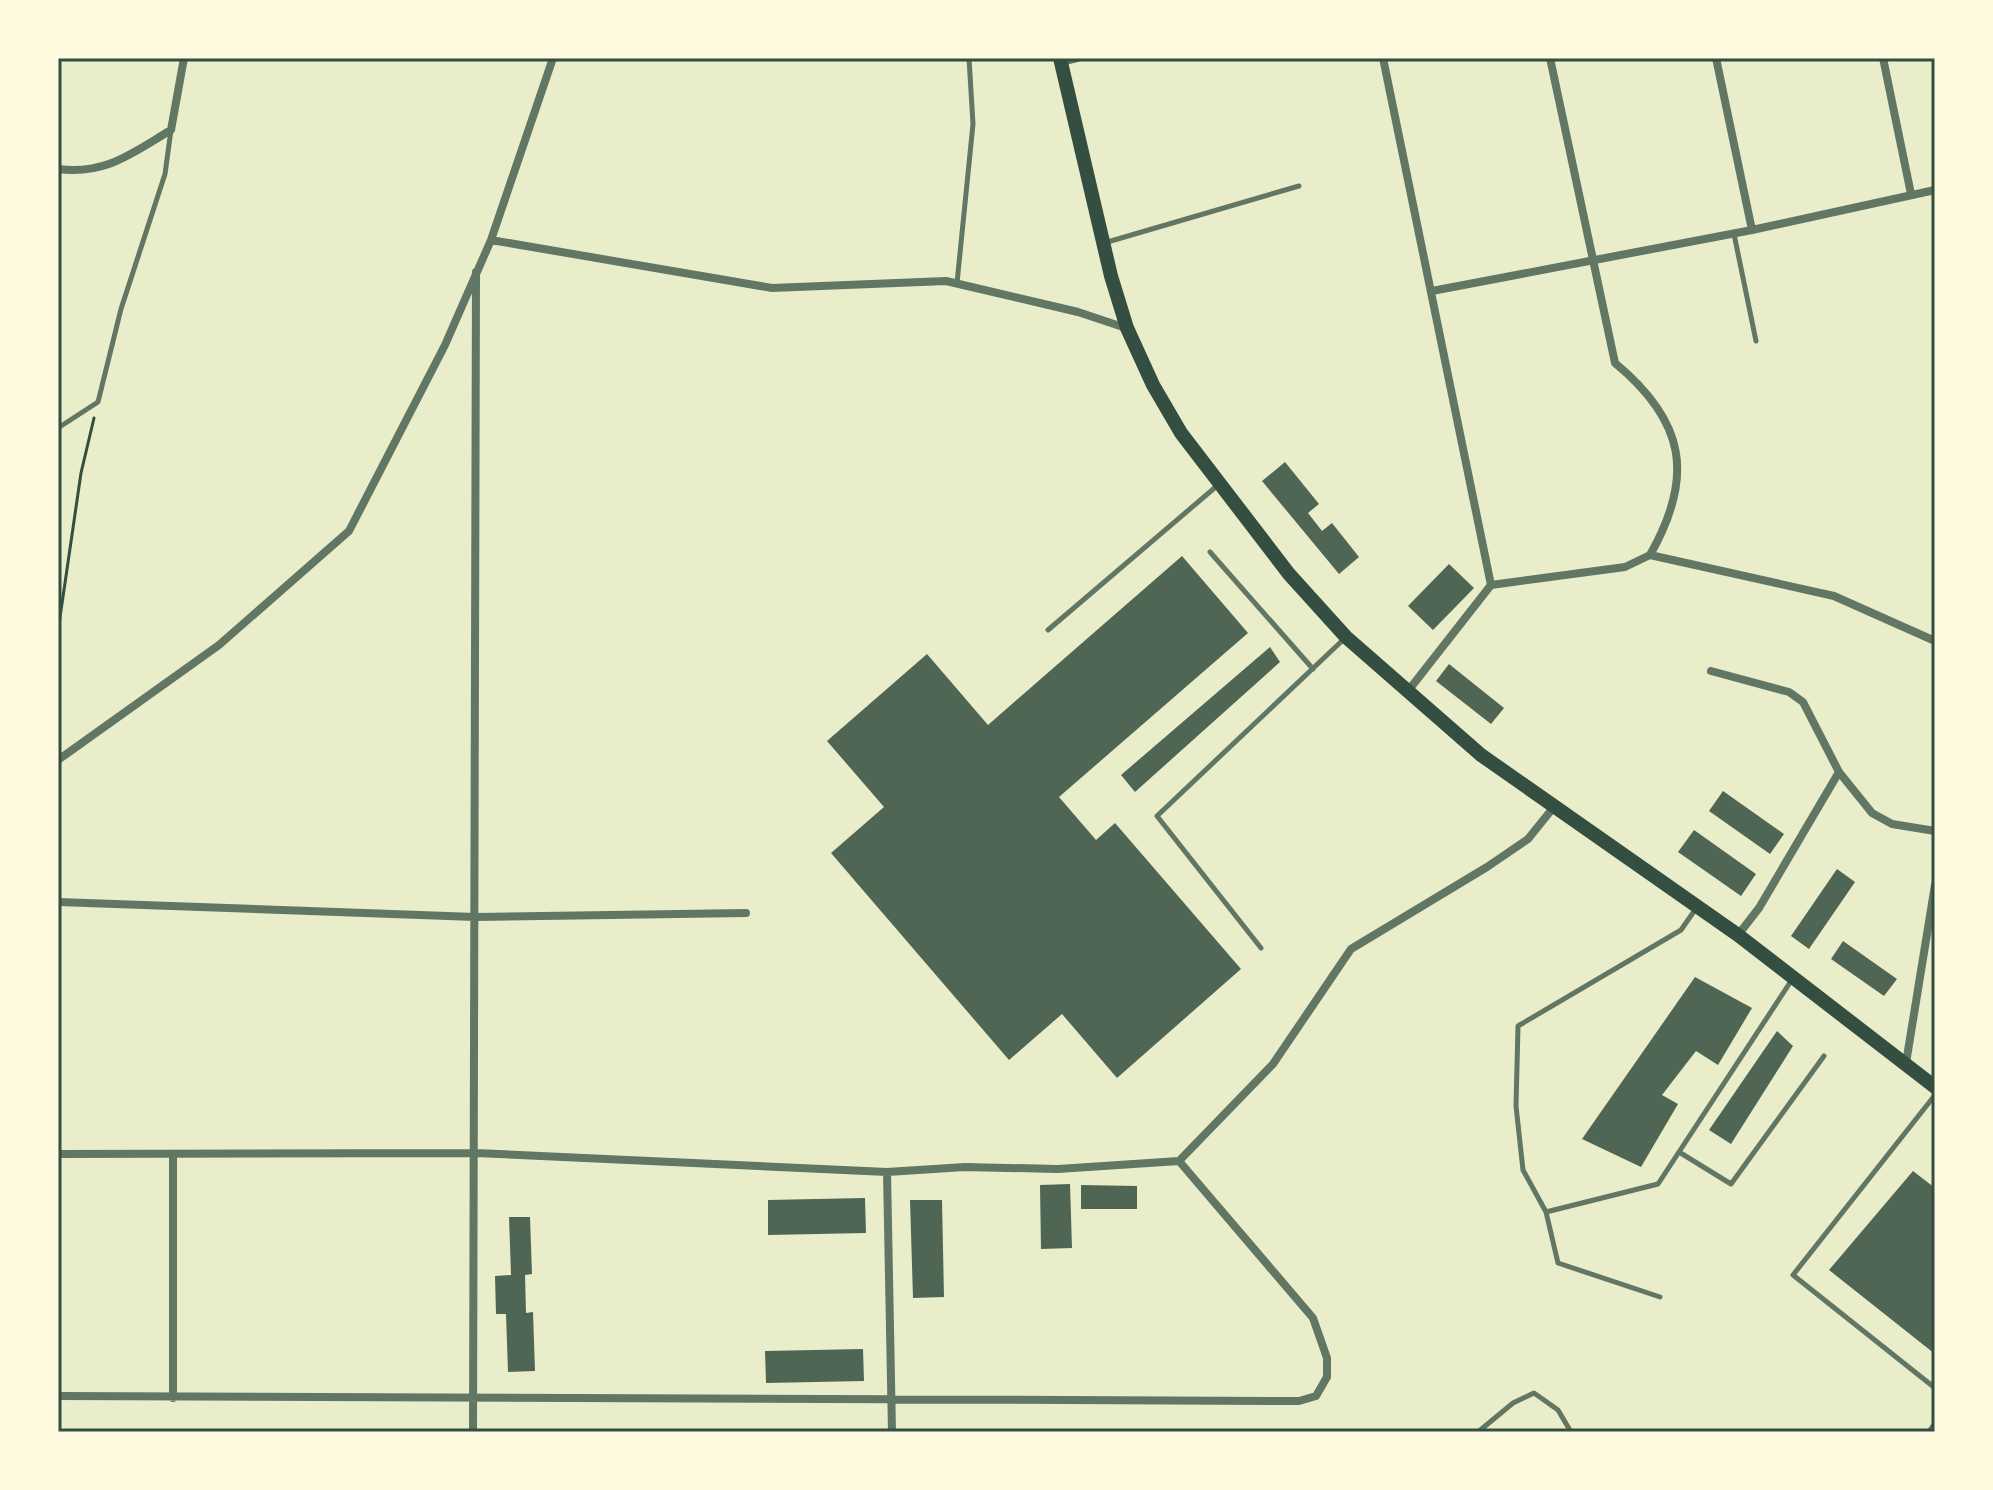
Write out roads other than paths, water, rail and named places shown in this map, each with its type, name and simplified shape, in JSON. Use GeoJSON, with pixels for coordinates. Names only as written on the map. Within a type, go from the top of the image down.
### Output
{"type":"FeatureCollection","features":[{"type":"Feature","properties":{"kind":"main road"},"geometry":{"type":"LineString","coordinates":[[1060,60],[1103,243],[1127,328],[1153,385],[1181,433],[1289,574],[1346,637],[1481,755],[1738,935],[1935,1087]]}},
{"type":"Feature","properties":{"kind":"street"},"geometry":{"type":"LineString","coordinates":[[58,169],[82,172],[111,164],[171,130],[184,58]]}},
{"type":"Feature","properties":{"kind":"street"},"geometry":{"type":"LineString","coordinates":[[58,760],[219,645],[349,531],[445,345],[491,240],[553,58]]}},
{"type":"Feature","properties":{"kind":"street"},"geometry":{"type":"LineString","coordinates":[[1060,60],[1077,58]]}},
{"type":"Feature","properties":{"kind":"street"},"geometry":{"type":"LineString","coordinates":[[1383,58],[1491,585]]}},
{"type":"Feature","properties":{"kind":"street"},"geometry":{"type":"LineString","coordinates":[[1408,691],[1491,585],[1625,567],[1650,555],[1665,529],[1676,496],[1679,475],[1676,449],[1658,405],[1636,380],[1615,363],[1550,58]]}},
{"type":"Feature","properties":{"kind":"street"},"geometry":{"type":"LineString","coordinates":[[1716,58],[1752,230]]}},
{"type":"Feature","properties":{"kind":"street"},"geometry":{"type":"LineString","coordinates":[[1883,58],[1911,194]]}},
{"type":"Feature","properties":{"kind":"street"},"geometry":{"type":"LineString","coordinates":[[1432,291],[1734,234],[1935,190]]}},
{"type":"Feature","properties":{"kind":"street"},"geometry":{"type":"LineString","coordinates":[[491,240],[772,288],[946,281],[1078,312],[1127,328]]}},
{"type":"Feature","properties":{"kind":"street"},"geometry":{"type":"LineString","coordinates":[[473,1432],[476,272]]}},
{"type":"Feature","properties":{"kind":"street"},"geometry":{"type":"LineString","coordinates":[[1650,555],[1834,596],[1935,641]]}},
{"type":"Feature","properties":{"kind":"street"},"geometry":{"type":"LineString","coordinates":[[1711,671],[1789,692],[1803,702],[1839,772],[1872,813],[1892,824],[1935,831]]}},
{"type":"Feature","properties":{"kind":"street"},"geometry":{"type":"LineString","coordinates":[[1738,935],[1759,908],[1839,772]]}},
{"type":"Feature","properties":{"kind":"street"},"geometry":{"type":"LineString","coordinates":[[58,1154],[476,1153],[887,1172],[965,1167],[1058,1169],[1179,1161],[1273,1064],[1351,949],[1528,839],[1553,808]]}},
{"type":"Feature","properties":{"kind":"street"},"geometry":{"type":"LineString","coordinates":[[1906,1063],[1935,885]]}},
{"type":"Feature","properties":{"kind":"street"},"geometry":{"type":"LineString","coordinates":[[58,902],[475,917],[746,913]]}},
{"type":"Feature","properties":{"kind":"street"},"geometry":{"type":"LineString","coordinates":[[173,1154],[173,1398]]}},
{"type":"Feature","properties":{"kind":"street"},"geometry":{"type":"LineString","coordinates":[[58,1396],[1299,1401],[1316,1396],[1327,1377],[1327,1358],[1313,1318],[1179,1161]]}},
{"type":"Feature","properties":{"kind":"street"},"geometry":{"type":"LineString","coordinates":[[887,1172],[892,1432]]}},
{"type":"Feature","properties":{"kind":"lane"},"geometry":{"type":"LineString","coordinates":[[957,283],[973,124],[969,58]]}},
{"type":"Feature","properties":{"kind":"lane"},"geometry":{"type":"LineString","coordinates":[[58,428],[98,402],[121,309],[165,174],[171,130]]}},
{"type":"Feature","properties":{"kind":"lane"},"geometry":{"type":"LineString","coordinates":[[1103,243],[1299,186]]}},
{"type":"Feature","properties":{"kind":"lane"},"geometry":{"type":"LineString","coordinates":[[1734,234],[1756,341]]}},
{"type":"Feature","properties":{"kind":"lane"},"geometry":{"type":"LineString","coordinates":[[1048,630],[1219,485]]}},
{"type":"Feature","properties":{"kind":"lane"},"geometry":{"type":"LineString","coordinates":[[1210,552],[1313,669]]}},
{"type":"Feature","properties":{"kind":"lane"},"geometry":{"type":"LineString","coordinates":[[1261,948],[1157,816],[1346,637]]}},
{"type":"Feature","properties":{"kind":"lane"},"geometry":{"type":"LineString","coordinates":[[1660,1297],[1558,1263],[1546,1212],[1523,1170],[1516,1106],[1518,1026],[1681,930],[1698,906]]}},
{"type":"Feature","properties":{"kind":"lane"},"geometry":{"type":"LineString","coordinates":[[1546,1212],[1658,1184],[1793,978]]}},
{"type":"Feature","properties":{"kind":"lane"},"geometry":{"type":"LineString","coordinates":[[1679,1152],[1731,1184],[1824,1056]]}},
{"type":"Feature","properties":{"kind":"lane"},"geometry":{"type":"LineString","coordinates":[[1935,1095],[1793,1275],[1935,1388]]}},
{"type":"Feature","properties":{"kind":"lane"},"geometry":{"type":"LineString","coordinates":[[1478,1432],[1513,1403],[1534,1393],[1558,1410],[1571,1432]]}},
{"type":"Feature","properties":{"kind":"lane"},"geometry":{"type":"LineString","coordinates":[[1929,1432],[1935,1423]]}}]}
